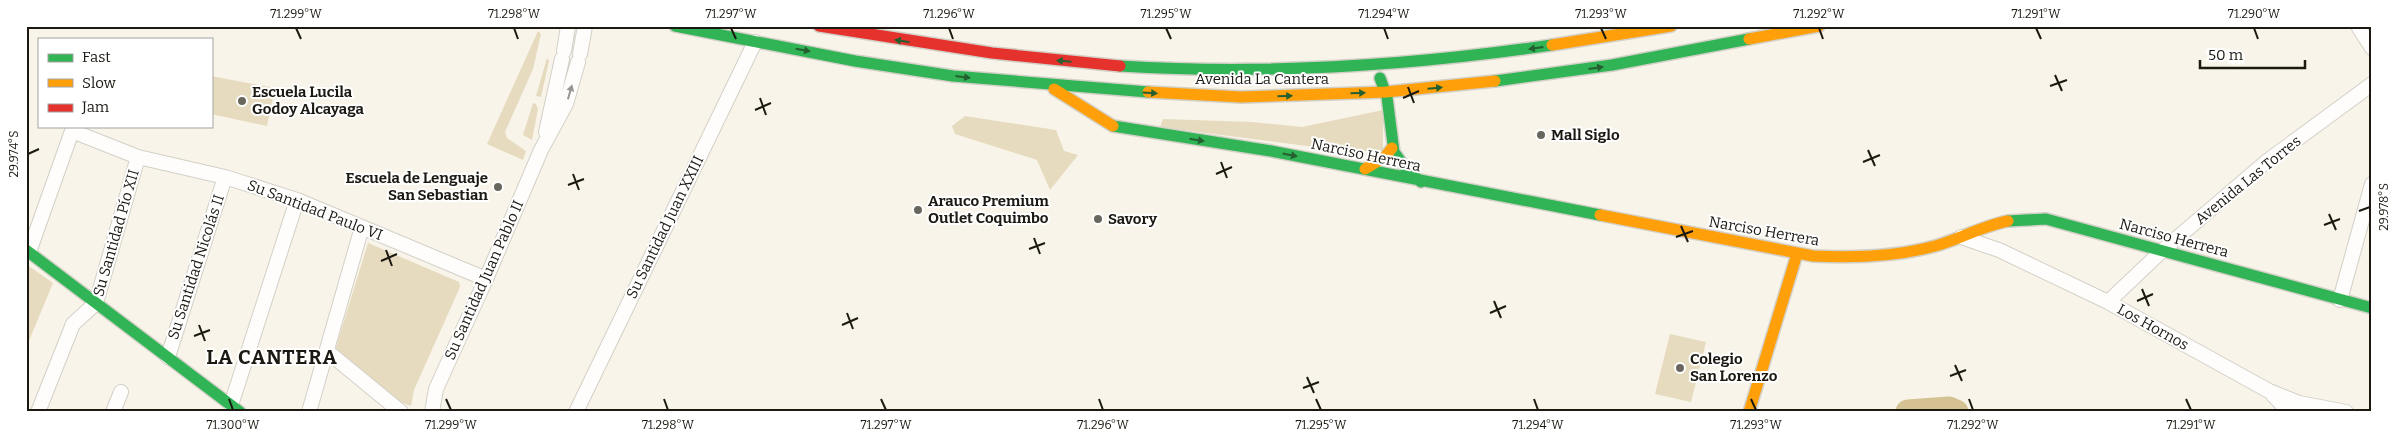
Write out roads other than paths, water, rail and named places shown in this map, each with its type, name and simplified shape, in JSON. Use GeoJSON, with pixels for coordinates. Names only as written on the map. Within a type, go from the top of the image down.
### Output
{"type":"FeatureCollection","features":[{"type":"Feature","properties":{"kind":"main road","name":"Avenida La Cantera"},"geometry":{"type":"LineString","coordinates":[[675,26],[906,69],[1048,86],[1102,98],[1241,97],[1386,92],[1500,81],[1612,66],[1819,26]]}},
{"type":"Feature","properties":{"kind":"main road","name":"Avenida La Cantera"},"geometry":{"type":"LineString","coordinates":[[819,26],[988,54],[1112,65],[1234,70],[1374,65],[1524,49],[1671,26]]}},
{"type":"Feature","properties":{"kind":"main road"},"geometry":{"type":"LineString","coordinates":[[1112,65],[1105,77],[1102,98],[1103,113],[1113,126]]}},
{"type":"Feature","properties":{"kind":"main road"},"geometry":{"type":"LineString","coordinates":[[1374,65],[1389,102],[1392,148],[1399,161],[1421,182]]}},
{"type":"Feature","properties":{"kind":"main road"},"geometry":{"type":"LineString","coordinates":[[1048,86],[1075,100],[1113,126]]}},
{"type":"Feature","properties":{"kind":"main road","name":"Narciso Herrera"},"geometry":{"type":"LineString","coordinates":[[1113,126],[1365,169],[1421,182],[1797,254],[1838,258],[1888,256],[1913,252],[2006,221],[2046,219],[2372,308]]}},
{"type":"Feature","properties":{"kind":"main road"},"geometry":{"type":"LineString","coordinates":[[1365,169],[1385,157],[1392,148]]}},
{"type":"Feature","properties":{"kind":"main road"},"geometry":{"type":"LineString","coordinates":[[27,251],[235,408]]}},
{"type":"Feature","properties":{"kind":"main road"},"geometry":{"type":"LineString","coordinates":[[1749,412],[1797,254]]}},
{"type":"Feature","properties":{"kind":"street","name":"Su Santidad Juan Pablo II"},"geometry":{"type":"LineString","coordinates":[[542,150],[568,26]]}},
{"type":"Feature","properties":{"kind":"street","name":"Su Santidad Juan Pablo II"},"geometry":{"type":"LineString","coordinates":[[430,411],[436,389],[486,280],[542,150],[566,104],[579,58],[585,26]]}},
{"type":"Feature","properties":{"kind":"street"},"geometry":{"type":"LineString","coordinates":[[2359,28],[2372,48]]}},
{"type":"Feature","properties":{"kind":"street","name":"Su Santidad Juan XXIII"},"geometry":{"type":"LineString","coordinates":[[576,412],[755,42]]}},
{"type":"Feature","properties":{"kind":"street","name":"Avenida Las Torres"},"geometry":{"type":"LineString","coordinates":[[2108,302],[2162,250],[2266,162],[2372,84]]}},
{"type":"Feature","properties":{"kind":"street","name":"Su Santidad Paulo VI"},"geometry":{"type":"LineString","coordinates":[[27,251],[72,131],[138,157],[225,177],[297,200],[486,280]]}},
{"type":"Feature","properties":{"kind":"street","name":"Su Santidad Pío XII"},"geometry":{"type":"LineString","coordinates":[[38,412],[73,324],[96,303],[138,157]]}},
{"type":"Feature","properties":{"kind":"street","name":"Su Santidad Nicolás II"},"geometry":{"type":"LineString","coordinates":[[168,357],[225,177]]}},
{"type":"Feature","properties":{"kind":"street"},"geometry":{"type":"LineString","coordinates":[[2340,300],[2372,184]]}},
{"type":"Feature","properties":{"kind":"street"},"geometry":{"type":"LineString","coordinates":[[235,408],[297,200]]}},
{"type":"Feature","properties":{"kind":"street"},"geometry":{"type":"LineString","coordinates":[[309,412],[328,352],[362,227]]}},
{"type":"Feature","properties":{"kind":"street","name":"Los Hornos"},"geometry":{"type":"LineString","coordinates":[[1961,237],[1998,250],[2108,302],[2269,391],[2299,403],[2346,412]]}},
{"type":"Feature","properties":{"kind":"street"},"geometry":{"type":"LineString","coordinates":[[328,352],[401,412]]}},
{"type":"Feature","properties":{"kind":"street"},"geometry":{"type":"LineString","coordinates":[[2269,391],[2289,412]]}},
{"type":"Feature","properties":{"kind":"street"},"geometry":{"type":"LineString","coordinates":[[113,412],[121,392]]}},
{"type":"Feature","properties":{"kind":"waterway"},"geometry":{"type":"LineString","coordinates":[[1908,412],[1949,409],[1956,412]]}},
{"type":"Feature","properties":{"kind":"place","name":"Escuela Lucila Godoy Alcayaga"},"geometry":{"type":"Point","coordinates":[242,101]}},
{"type":"Feature","properties":{"kind":"place","name":"Mall Siglo"},"geometry":{"type":"Point","coordinates":[1541,135]}},
{"type":"Feature","properties":{"kind":"place","name":"Escuela de Lenguaje San Sebastian"},"geometry":{"type":"Point","coordinates":[498,187]}},
{"type":"Feature","properties":{"kind":"place","name":"Arauco Premium Outlet Coquimbo"},"geometry":{"type":"Point","coordinates":[918,210]}},
{"type":"Feature","properties":{"kind":"place","name":"Savory"},"geometry":{"type":"Point","coordinates":[1098,219]}},
{"type":"Feature","properties":{"kind":"place","name":"Colegio San Lorenzo"},"geometry":{"type":"Point","coordinates":[1680,368]}},
{"type":"Feature","properties":{"kind":"district","name":"LA CANTERA"},"geometry":{"type":"Point","coordinates":[272,357]}}]}
